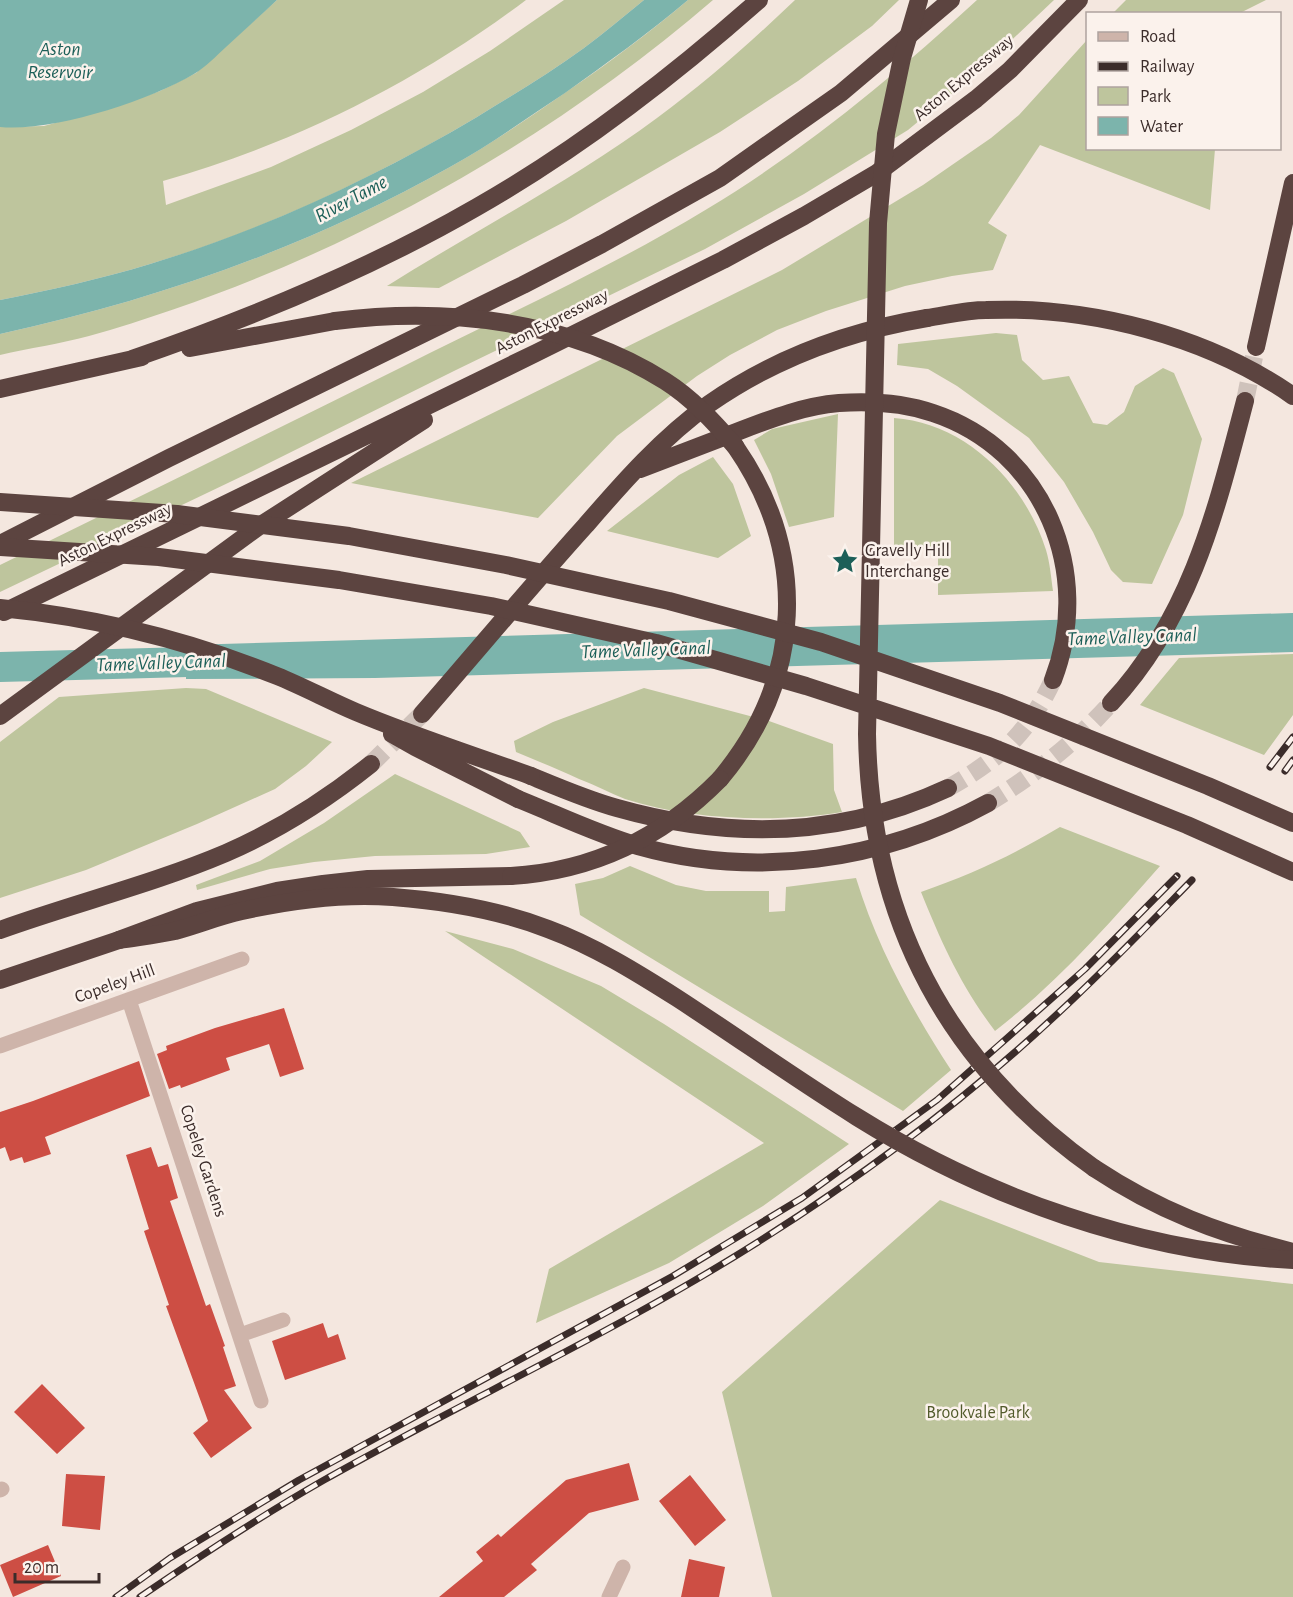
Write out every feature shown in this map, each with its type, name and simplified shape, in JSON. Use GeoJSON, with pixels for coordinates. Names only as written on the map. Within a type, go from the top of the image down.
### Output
{"type":"FeatureCollection","features":[{"type":"Feature","properties":{"kind":"highway"},"geometry":{"type":"LineString","coordinates":[[132,359],[260,312],[358,269],[476,208],[532,174],[646,94],[711,43],[759,0]]}},
{"type":"Feature","properties":{"kind":"highway"},"geometry":{"type":"LineString","coordinates":[[919,0],[902,58],[886,134],[878,223],[867,734],[871,808],[886,881],[911,951],[946,1016],[988,1073],[1037,1124],[1094,1168],[1141,1198],[1236,1237],[1293,1252]]}},
{"type":"Feature","properties":{"kind":"highway"},"geometry":{"type":"LineString","coordinates":[[4,543],[169,458],[523,285],[720,178],[841,93],[951,0]]}},
{"type":"Feature","properties":{"kind":"highway","name":"Aston Expressway"},"geometry":{"type":"LineString","coordinates":[[0,614],[723,260],[877,173],[976,99],[1010,70],[1079,0]]}},
{"type":"Feature","properties":{"kind":"highway"},"geometry":{"type":"LineString","coordinates":[[1256,347],[1293,183]]}},
{"type":"Feature","properties":{"kind":"highway"},"geometry":{"type":"LineString","coordinates":[[422,714],[540,575],[657,448],[691,418],[737,386],[767,369],[829,342],[894,323],[983,310],[1065,312],[1117,322],[1180,340],[1266,379],[1293,396]]}},
{"type":"Feature","properties":{"kind":"highway"},"geometry":{"type":"LineString","coordinates":[[0,389],[132,359],[335,321],[416,315],[469,318],[521,326],[579,341],[608,352],[652,374],[681,394],[723,432],[744,458],[765,498],[780,540],[786,577],[787,615],[784,645],[773,688],[762,717],[743,749],[720,779],[691,806],[660,829],[625,849],[588,863],[531,875],[345,881],[250,897],[196,911],[0,980]]}},
{"type":"Feature","properties":{"kind":"highway"},"geometry":{"type":"LineString","coordinates":[[0,716],[248,533],[424,419],[536,353]]}},
{"type":"Feature","properties":{"kind":"highway"},"geometry":{"type":"LineString","coordinates":[[1111,703],[1155,646],[1186,588],[1214,516],[1245,401]]}},
{"type":"Feature","properties":{"kind":"highway"},"geometry":{"type":"LineString","coordinates":[[633,472],[771,418],[804,408],[839,403],[896,405],[949,419],[984,438],[1008,458],[1028,481],[1047,513],[1059,542],[1066,571],[1069,608],[1064,645],[1053,680]]}},
{"type":"Feature","properties":{"kind":"highway"},"geometry":{"type":"LineString","coordinates":[[0,502],[177,514],[349,536],[506,565],[669,602],[821,642],[1000,703],[1208,786],[1293,824]]}},
{"type":"Feature","properties":{"kind":"highway"},"geometry":{"type":"LineString","coordinates":[[4,543],[159,558],[339,580],[491,606],[656,643],[806,686],[989,746],[1187,825],[1293,872]]}},
{"type":"Feature","properties":{"kind":"highway"},"geometry":{"type":"LineString","coordinates":[[0,608],[49,612],[160,638],[233,660],[269,673],[357,712],[617,808],[694,824],[744,830],[793,830],[836,824],[881,814],[948,788]]}},
{"type":"Feature","properties":{"kind":"highway"},"geometry":{"type":"LineString","coordinates":[[357,712],[415,747],[518,799],[610,837],[640,846],[701,858],[784,862],[841,855],[894,843],[944,824],[988,803]]}},
{"type":"Feature","properties":{"kind":"highway"},"geometry":{"type":"LineString","coordinates":[[0,930],[141,884],[226,853],[320,803],[370,764]]}},
{"type":"Feature","properties":{"kind":"highway"},"geometry":{"type":"LineString","coordinates":[[119,940],[172,931],[252,909],[327,897],[409,898],[499,914],[549,929],[593,949],[718,1025],[857,1117],[924,1155],[974,1179],[1047,1209],[1137,1236],[1240,1256],[1293,1260]]}},
{"type":"Feature","properties":{"kind":"street","name":"Copeley Hill"},"geometry":{"type":"LineString","coordinates":[[0,1046],[242,959]]}},
{"type":"Feature","properties":{"kind":"street","name":"Copeley Gardens"},"geometry":{"type":"LineString","coordinates":[[129,1000],[261,1401]]}},
{"type":"Feature","properties":{"kind":"street"},"geometry":{"type":"LineString","coordinates":[[240,1335],[283,1320]]}},
{"type":"Feature","properties":{"kind":"street"},"geometry":{"type":"LineString","coordinates":[[609,1597],[623,1567]]}},
{"type":"Feature","properties":{"kind":"green space"},"geometry":{"type":"Polygon","coordinates":[[[277,0],[526,0],[442,58],[353,107],[260,149],[163,181],[166,205],[271,167],[351,130],[423,92],[490,51],[564,0],[644,0],[584,48],[477,117],[399,161],[318,201],[235,235],[150,264],[113,275],[0,300],[0,127],[44,126],[160,91],[196,73],[277,0]]]}},
{"type":"Feature","properties":{"kind":"green space"},"geometry":{"type":"Polygon","coordinates":[[[688,0],[713,0],[644,56],[572,109],[497,157],[419,202],[339,242],[257,278],[174,309],[89,336],[0,355],[0,334],[117,305],[174,287],[287,246],[397,195],[465,158],[525,120],[615,58],[688,0]]]}},
{"type":"Feature","properties":{"kind":"green space"},"geometry":{"type":"Polygon","coordinates":[[[795,0],[899,0],[872,26],[798,81],[720,132],[566,221],[439,288],[387,286],[558,184],[625,141],[711,76],[795,0]]]}},
{"type":"Feature","properties":{"kind":"green space"},"geometry":{"type":"Polygon","coordinates":[[[977,0],[1054,0],[978,72],[908,130],[804,194],[705,249],[253,471],[0,592],[0,565],[557,290],[707,209],[779,162],[847,111],[977,0]]]}},
{"type":"Feature","properties":{"kind":"green space"},"geometry":{"type":"Polygon","coordinates":[[[1126,0],[1266,0],[1242,12],[1114,12],[1126,0]]]}},
{"type":"Feature","properties":{"kind":"green space"},"geometry":{"type":"Polygon","coordinates":[[[1086,41],[1086,150],[1215,150],[1210,210],[1040,145],[988,223],[1007,235],[993,270],[905,286],[826,311],[777,330],[730,355],[697,376],[617,436],[538,518],[351,483],[782,270],[923,185],[991,138],[1019,115],[1086,41]]]}},
{"type":"Feature","properties":{"kind":"green space"},"geometry":{"type":"Polygon","coordinates":[[[996,333],[1017,335],[1022,360],[1043,380],[1069,376],[1093,423],[1107,425],[1124,412],[1135,386],[1163,368],[1174,373],[1202,439],[1183,515],[1152,584],[1123,582],[1111,570],[1093,532],[1064,482],[1029,438],[957,386],[928,369],[897,365],[898,344],[996,333]]]}},
{"type":"Feature","properties":{"kind":"green space"},"geometry":{"type":"Polygon","coordinates":[[[838,414],[834,517],[789,527],[771,474],[754,440],[772,429],[838,414]]]}},
{"type":"Feature","properties":{"kind":"green space"},"geometry":{"type":"Polygon","coordinates":[[[894,418],[920,422],[945,431],[968,444],[1008,480],[1024,502],[1036,525],[1047,555],[1053,591],[938,595],[938,549],[894,549],[894,418]]]}},
{"type":"Feature","properties":{"kind":"green space"},"geometry":{"type":"Polygon","coordinates":[[[713,457],[733,484],[751,536],[718,558],[607,531],[679,475],[713,457]]]}},
{"type":"Feature","properties":{"kind":"green space"},"geometry":{"type":"Polygon","coordinates":[[[1293,654],[1293,715],[1264,755],[1140,705],[1179,658],[1293,654]]]}},
{"type":"Feature","properties":{"kind":"green space"},"geometry":{"type":"Polygon","coordinates":[[[186,688],[206,689],[332,742],[306,766],[275,789],[86,870],[0,898],[0,742],[59,697],[186,688]]]}},
{"type":"Feature","properties":{"kind":"green space"},"geometry":{"type":"Polygon","coordinates":[[[644,688],[769,721],[833,744],[834,790],[842,812],[790,818],[733,818],[677,811],[625,799],[516,752],[514,741],[553,722],[644,688]]]}},
{"type":"Feature","properties":{"kind":"green space"},"geometry":{"type":"Polygon","coordinates":[[[395,774],[520,832],[530,847],[486,854],[375,856],[314,862],[270,869],[197,890],[196,885],[260,861],[324,823],[395,774]]]}},
{"type":"Feature","properties":{"kind":"green space"},"geometry":{"type":"Polygon","coordinates":[[[1060,827],[1160,866],[1061,973],[995,1031],[972,998],[953,964],[921,892],[992,863],[1060,827]]]}},
{"type":"Feature","properties":{"kind":"green space"},"geometry":{"type":"Polygon","coordinates":[[[630,866],[676,885],[706,891],[769,891],[769,912],[785,911],[786,887],[856,878],[885,953],[951,1070],[903,1111],[580,915],[575,884],[603,878],[630,866]]]}},
{"type":"Feature","properties":{"kind":"green space"},"geometry":{"type":"Polygon","coordinates":[[[445,931],[513,949],[601,986],[664,1024],[849,1144],[763,1206],[669,1263],[536,1323],[549,1269],[764,1143],[445,931]]]}},
{"type":"Feature","properties":{"kind":"green space","name":"Brookvale Park"},"geometry":{"type":"Polygon","coordinates":[[[940,1200],[1099,1262],[1293,1284],[1293,1597],[772,1597],[722,1392],[940,1200]]]}},
{"type":"Feature","properties":{"kind":"water","name":"Aston Reservoir"},"geometry":{"type":"Polygon","coordinates":[[[0,0],[277,0],[207,65],[175,84],[126,104],[73,120],[46,125],[0,127],[0,0]]]}},
{"type":"Feature","properties":{"kind":"water","name":"River Tame"},"geometry":{"type":"Polygon","coordinates":[[[644,0],[688,0],[612,59],[494,141],[397,195],[287,246],[174,287],[117,305],[0,334],[0,300],[113,275],[193,250],[277,218],[359,181],[477,117],[545,75],[584,48],[644,0]]]}},
{"type":"Feature","properties":{"kind":"water"},"geometry":{"type":"Polygon","coordinates":[[[1293,613],[1293,652],[375,678],[186,679],[186,645],[1293,613]]]}},
{"type":"Feature","properties":{"kind":"building"},"geometry":{"type":"Polygon","coordinates":[[[284,1008],[304,1069],[280,1077],[269,1044],[226,1058],[230,1070],[181,1088],[180,1085],[169,1089],[157,1054],[167,1050],[166,1046],[215,1028],[284,1008]]]}},
{"type":"Feature","properties":{"kind":"building"},"geometry":{"type":"Polygon","coordinates":[[[139,1061],[150,1096],[45,1137],[51,1154],[24,1163],[22,1157],[10,1161],[5,1147],[0,1149],[0,1112],[139,1061]]]}},
{"type":"Feature","properties":{"kind":"building"},"geometry":{"type":"Polygon","coordinates":[[[151,1147],[158,1167],[168,1164],[178,1198],[170,1201],[206,1306],[210,1304],[225,1346],[223,1347],[236,1386],[224,1390],[252,1428],[211,1458],[193,1433],[208,1421],[166,1306],[169,1305],[144,1231],[149,1229],[126,1155],[151,1147]]]}},
{"type":"Feature","properties":{"kind":"building"},"geometry":{"type":"Polygon","coordinates":[[[323,1323],[328,1338],[338,1334],[346,1359],[285,1380],[272,1341],[323,1323]]]}},
{"type":"Feature","properties":{"kind":"building"},"geometry":{"type":"Polygon","coordinates":[[[42,1384],[85,1428],[57,1454],[14,1412],[42,1384]]]}},
{"type":"Feature","properties":{"kind":"building"},"geometry":{"type":"Polygon","coordinates":[[[629,1463],[639,1500],[589,1513],[531,1564],[537,1570],[504,1597],[439,1597],[483,1561],[476,1552],[498,1534],[501,1537],[566,1480],[629,1463]]]}},
{"type":"Feature","properties":{"kind":"building"},"geometry":{"type":"Polygon","coordinates":[[[66,1474],[105,1476],[100,1530],[62,1526],[66,1474]]]}},
{"type":"Feature","properties":{"kind":"building"},"geometry":{"type":"Polygon","coordinates":[[[690,1475],[726,1520],[695,1546],[659,1501],[690,1475]]]}},
{"type":"Feature","properties":{"kind":"building"},"geometry":{"type":"Polygon","coordinates":[[[48,1545],[61,1576],[13,1597],[0,1565],[48,1545]]]}},
{"type":"Feature","properties":{"kind":"building"},"geometry":{"type":"Polygon","coordinates":[[[689,1559],[725,1567],[719,1597],[681,1597],[689,1559]]]}},
{"type":"Feature","properties":{"kind":"waterway","name":"Tame Valley Canal"},"geometry":{"type":"LineString","coordinates":[[0,667],[225,661]]}},
{"type":"Feature","properties":{"kind":"tunnel"},"geometry":{"type":"LineString","coordinates":[[1245,401],[1256,347]]}},
{"type":"Feature","properties":{"kind":"tunnel"},"geometry":{"type":"LineString","coordinates":[[948,788],[982,766],[1010,743],[1033,716],[1053,680]]}},
{"type":"Feature","properties":{"kind":"tunnel"},"geometry":{"type":"LineString","coordinates":[[988,803],[1053,758],[1111,703]]}},
{"type":"Feature","properties":{"kind":"tunnel"},"geometry":{"type":"LineString","coordinates":[[371,764],[422,714]]}},
{"type":"Feature","properties":{"kind":"railway"},"geometry":{"type":"LineString","coordinates":[[1270,767],[1293,737]]}},
{"type":"Feature","properties":{"kind":"railway"},"geometry":{"type":"LineString","coordinates":[[1285,771],[1293,760]]}},
{"type":"Feature","properties":{"kind":"railway"},"geometry":{"type":"LineString","coordinates":[[116,1597],[170,1558],[299,1480],[673,1276],[802,1198],[937,1100],[1085,969],[1177,876]]}},
{"type":"Feature","properties":{"kind":"railway"},"geometry":{"type":"LineString","coordinates":[[140,1597],[300,1494],[378,1450],[652,1305],[797,1217],[912,1136],[985,1078],[1090,983],[1192,880]]}},
{"type":"Feature","properties":{"kind":"place","name":"Gravelly Hill Interchange"},"geometry":{"type":"Point","coordinates":[845,561]}}]}
